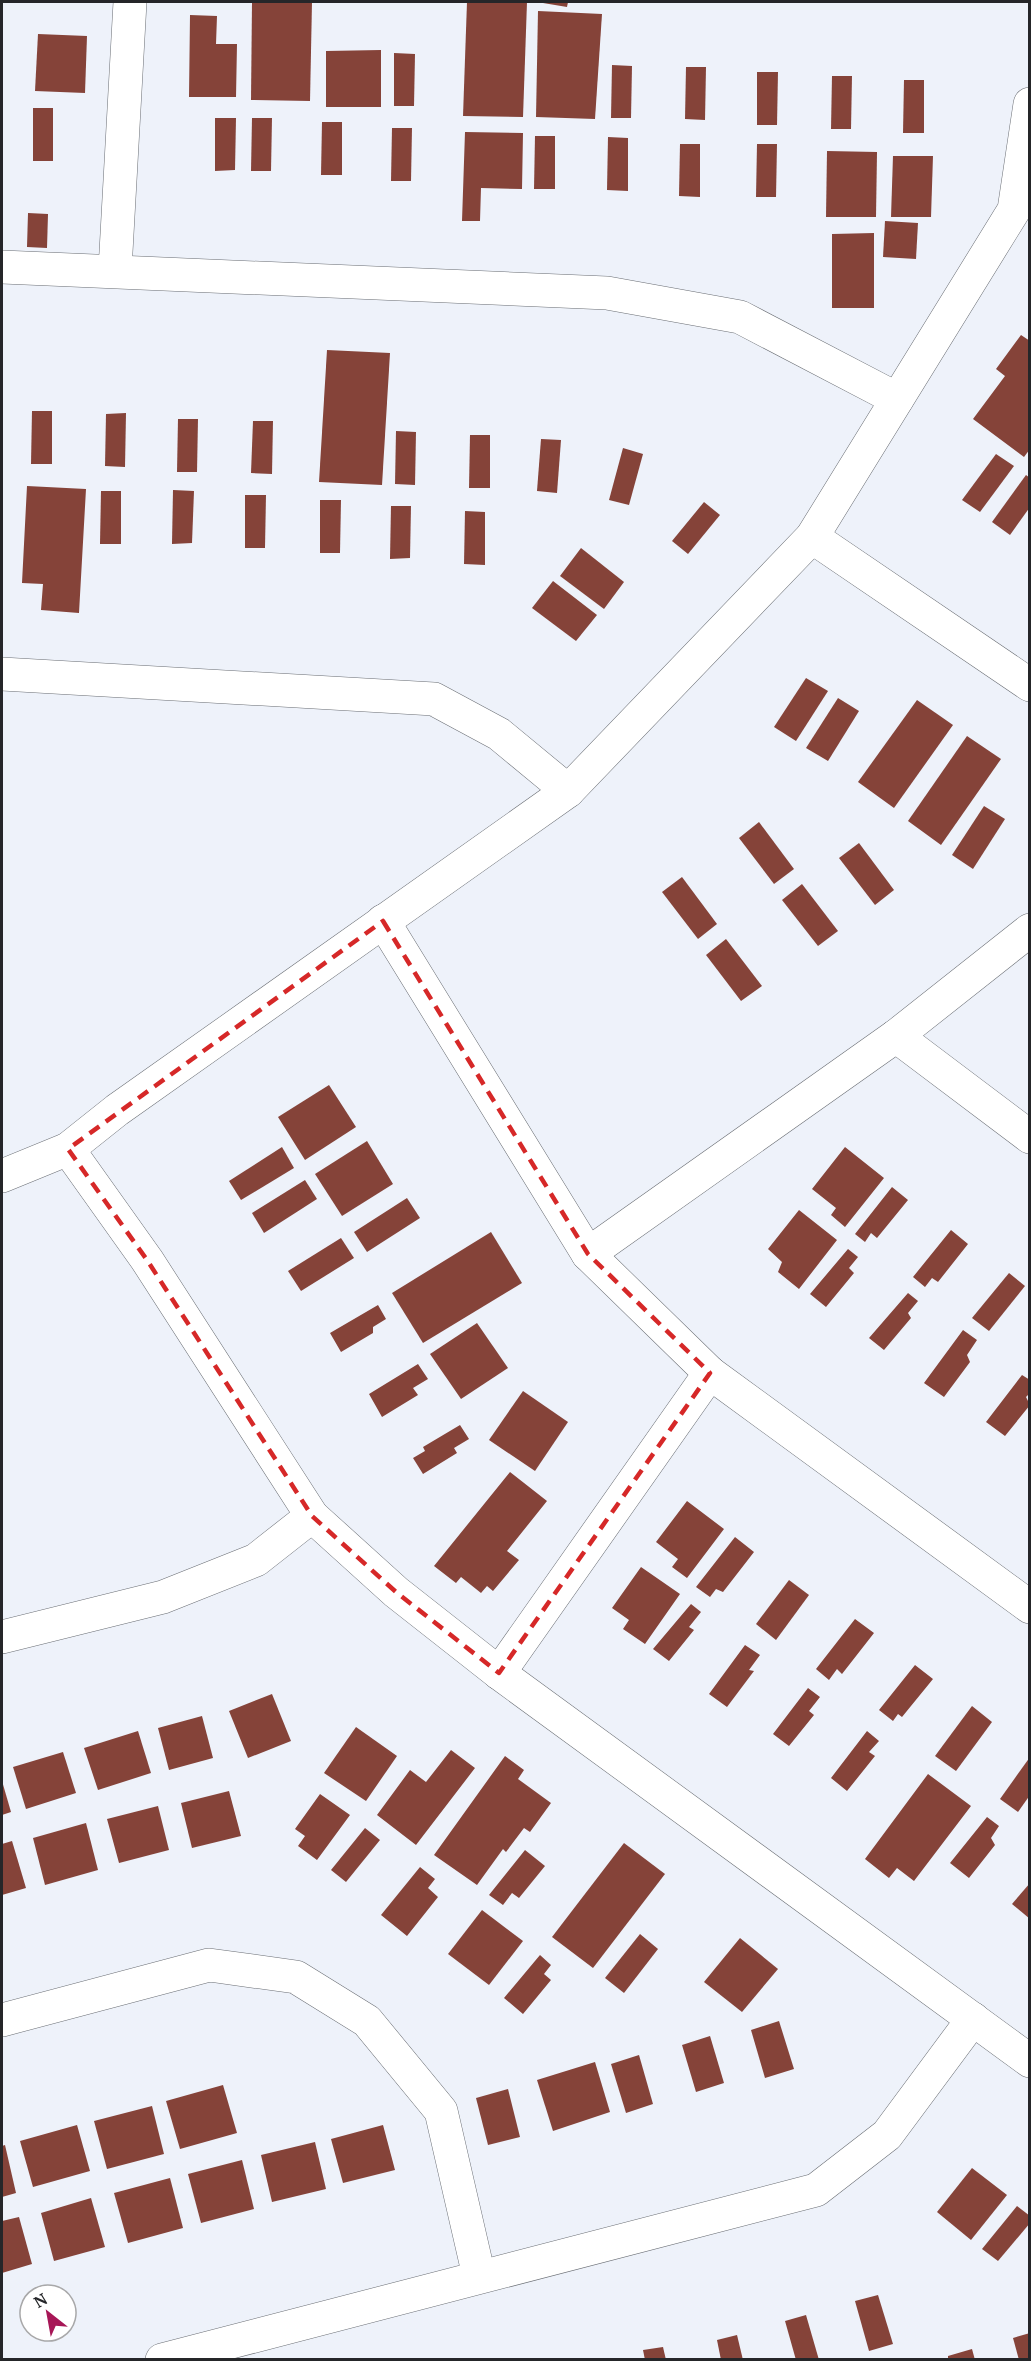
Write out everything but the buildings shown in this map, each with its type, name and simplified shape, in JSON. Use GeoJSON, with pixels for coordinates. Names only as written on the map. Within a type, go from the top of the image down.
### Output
{"type":"FeatureCollection","features":[{"type":"Feature","properties":{"kind":"street"},"geometry":{"type":"LineString","coordinates":[[116,270],[130,2]]}},
{"type":"Feature","properties":{"kind":"street"},"geometry":{"type":"LineString","coordinates":[[2,1176],[69,1149],[117,1110],[568,792],[812,537],[897,399],[1022,216],[1029,104]]}},
{"type":"Feature","properties":{"kind":"street"},"geometry":{"type":"LineString","coordinates":[[2,267],[116,270],[607,293],[740,317],[897,399]]}},
{"type":"Feature","properties":{"kind":"street"},"geometry":{"type":"LineString","coordinates":[[812,537],[1029,685]]}},
{"type":"Feature","properties":{"kind":"street"},"geometry":{"type":"LineString","coordinates":[[2,674],[434,699],[499,734],[568,792]]}},
{"type":"Feature","properties":{"kind":"street"},"geometry":{"type":"LineString","coordinates":[[383,921],[588,1254],[710,1373],[1029,1606]]}},
{"type":"Feature","properties":{"kind":"street"},"geometry":{"type":"LineString","coordinates":[[588,1254],[896,1036],[1029,930]]}},
{"type":"Feature","properties":{"kind":"street"},"geometry":{"type":"LineString","coordinates":[[896,1036],[1029,1137]]}},
{"type":"Feature","properties":{"kind":"street"},"geometry":{"type":"LineString","coordinates":[[69,1149],[147,1260],[312,1516],[396,1593],[499,1673],[1029,2061]]}},
{"type":"Feature","properties":{"kind":"street"},"geometry":{"type":"LineString","coordinates":[[499,1673],[710,1373]]}},
{"type":"Feature","properties":{"kind":"street"},"geometry":{"type":"LineString","coordinates":[[2,1637],[163,1597],[256,1560],[312,1516]]}},
{"type":"Feature","properties":{"kind":"street"},"geometry":{"type":"LineString","coordinates":[[2,2020],[209,1965],[296,1977],[368,2021],[441,2111],[479,2276]]}},
{"type":"Feature","properties":{"kind":"street"},"geometry":{"type":"LineString","coordinates":[[162,2360],[816,2190],[887,2135],[973,2019]]}},
{"type":"Feature","properties":{"kind":"highlighted area"},"geometry":{"type":"Polygon","coordinates":[[[383,921],[588,1254],[710,1373],[499,1673],[396,1592],[312,1516],[147,1260],[68,1149],[383,921]]]}}]}
